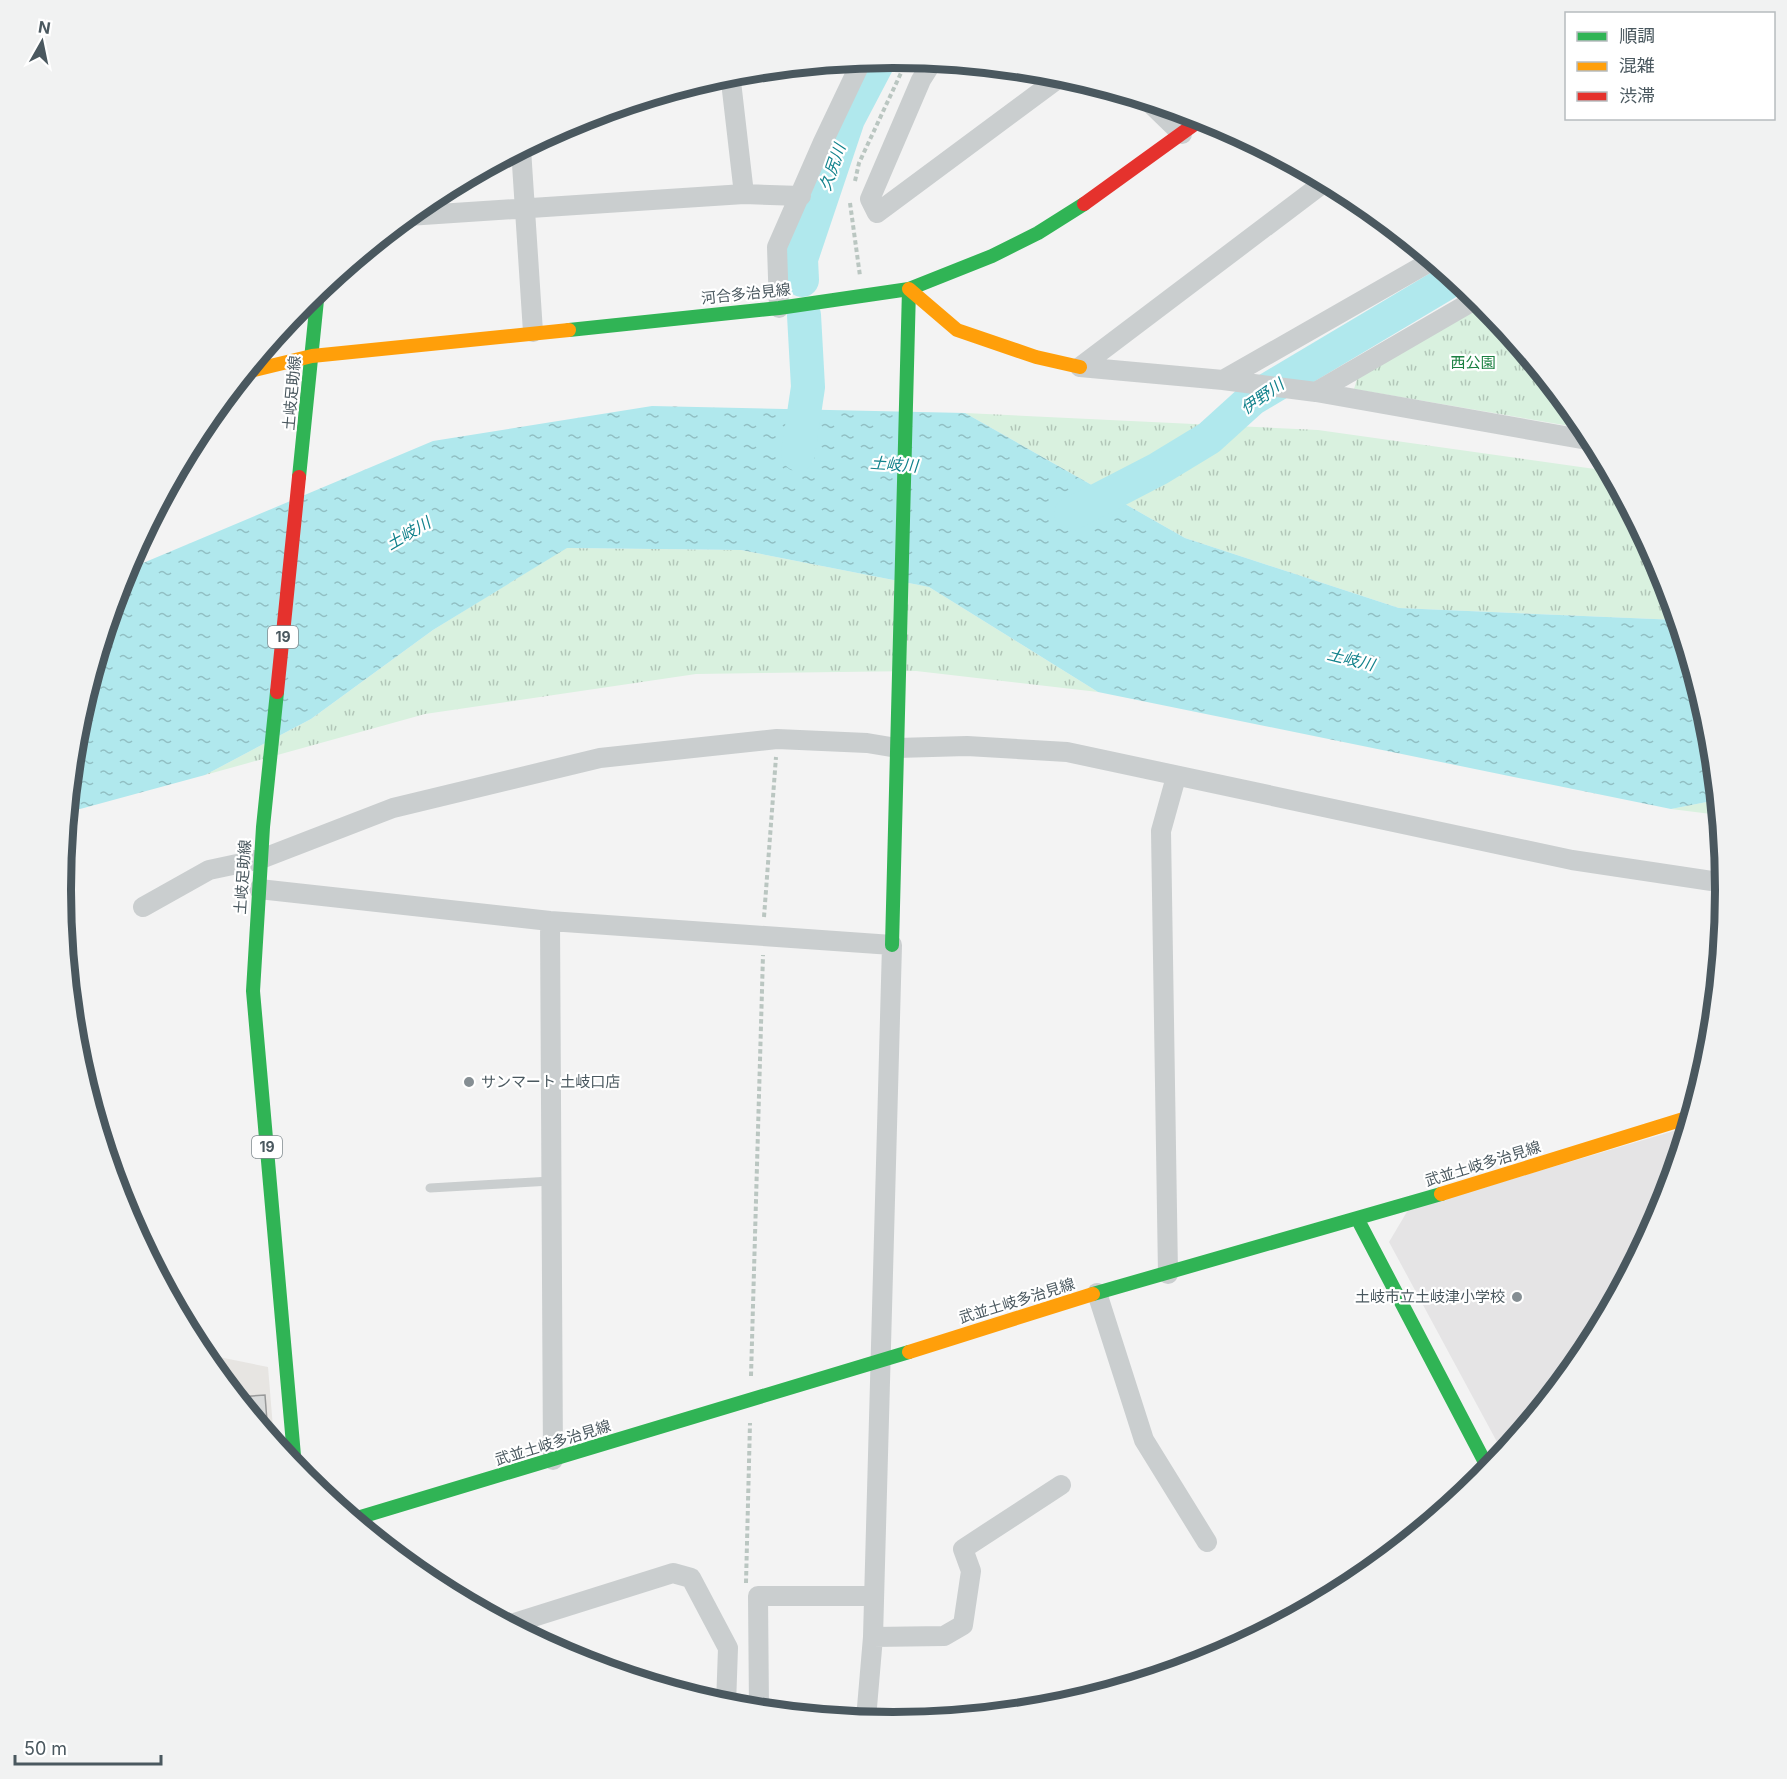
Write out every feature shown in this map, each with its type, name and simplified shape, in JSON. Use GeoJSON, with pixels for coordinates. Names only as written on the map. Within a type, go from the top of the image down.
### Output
{"type":"FeatureCollection","features":[{"type":"Feature","properties":{"kind":"main road","name":"河合多治見線"},"geometry":{"type":"LineString","coordinates":[[257,369],[312,356],[779,308],[909,289],[993,256],[1038,233],[1092,199],[1194,125]]}},
{"type":"Feature","properties":{"kind":"main road"},"geometry":{"type":"LineString","coordinates":[[892,945],[909,289]]}},
{"type":"Feature","properties":{"kind":"main road"},"geometry":{"type":"LineString","coordinates":[[909,289],[957,330],[1036,357],[1080,367]]}},
{"type":"Feature","properties":{"kind":"main road","name":"土岐足助線"},"geometry":{"type":"LineString","coordinates":[[295,1452],[253,991],[263,827],[317,304]]}},
{"type":"Feature","properties":{"kind":"main road","name":"武並土岐多治見線"},"geometry":{"type":"LineString","coordinates":[[362,1517],[750,1401],[1097,1293],[1358,1220],[1682,1119]]}},
{"type":"Feature","properties":{"kind":"main road"},"geometry":{"type":"LineString","coordinates":[[1358,1220],[1484,1461]]}},
{"type":"Feature","properties":{"kind":"street"},"geometry":{"type":"LineString","coordinates":[[779,308],[777,247],[858,69]]}},
{"type":"Feature","properties":{"kind":"street"},"geometry":{"type":"LineString","coordinates":[[928,69],[921,80],[870,199],[877,213],[1053,83]]}},
{"type":"Feature","properties":{"kind":"street"},"geometry":{"type":"LineString","coordinates":[[731,83],[744,194]]}},
{"type":"Feature","properties":{"kind":"street"},"geometry":{"type":"LineString","coordinates":[[1158,111],[1182,134]]}},
{"type":"Feature","properties":{"kind":"street"},"geometry":{"type":"LineString","coordinates":[[521,157],[533,332]]}},
{"type":"Feature","properties":{"kind":"street"},"geometry":{"type":"LineString","coordinates":[[1080,367],[1318,187]]}},
{"type":"Feature","properties":{"kind":"street"},"geometry":{"type":"LineString","coordinates":[[425,215],[744,194],[801,196]]}},
{"type":"Feature","properties":{"kind":"street"},"geometry":{"type":"LineString","coordinates":[[1223,380],[1426,264]]}},
{"type":"Feature","properties":{"kind":"street"},"geometry":{"type":"LineString","coordinates":[[1316,392],[1470,303]]}},
{"type":"Feature","properties":{"kind":"street"},"geometry":{"type":"LineString","coordinates":[[1080,367],[1223,380],[1316,392],[1581,439]]}},
{"type":"Feature","properties":{"kind":"street"},"geometry":{"type":"LineString","coordinates":[[143,908],[209,870],[261,859],[393,808],[600,758],[777,739],[867,743],[897,741],[1067,752],[1572,860],[1715,881]]}},
{"type":"Feature","properties":{"kind":"street"},"geometry":{"type":"LineString","coordinates":[[1168,1274],[1161,831],[1176,777]]}},
{"type":"Feature","properties":{"kind":"street"},"geometry":{"type":"LineString","coordinates":[[259,888],[550,921],[892,945],[873,1637],[867,1711]]}},
{"type":"Feature","properties":{"kind":"street"},"geometry":{"type":"LineString","coordinates":[[550,921],[553,1460]]}},
{"type":"Feature","properties":{"kind":"street"},"geometry":{"type":"LineString","coordinates":[[1097,1293],[1144,1440],[1207,1542]]}},
{"type":"Feature","properties":{"kind":"street"},"geometry":{"type":"LineString","coordinates":[[873,1637],[944,1636],[963,1625],[971,1571],[963,1549],[1061,1485]]}},
{"type":"Feature","properties":{"kind":"street"},"geometry":{"type":"LineString","coordinates":[[520,1621],[673,1573],[691,1578],[728,1648],[726,1694]]}},
{"type":"Feature","properties":{"kind":"street"},"geometry":{"type":"LineString","coordinates":[[759,1700],[758,1596],[873,1596]]}},
{"type":"Feature","properties":{"kind":"lane"},"geometry":{"type":"LineString","coordinates":[[430,1188],[551,1181]]}},
{"type":"Feature","properties":{"kind":"path"},"geometry":{"type":"LineString","coordinates":[[746,1589],[763,935],[777,739]]}},
{"type":"Feature","properties":{"kind":"shaded area","name":"土岐市立土岐津小学校"},"geometry":{"type":"Polygon","coordinates":[[[1679,1129],[1653,1204],[1631,1253],[1605,1300],[1577,1346],[1546,1390],[1499,1445],[1389,1242],[1408,1210],[1679,1129]]]}},
{"type":"Feature","properties":{"kind":"shaded area"},"geometry":{"type":"Polygon","coordinates":[[[218,1357],[268,1367],[273,1429],[218,1357]]]}},
{"type":"Feature","properties":{"kind":"green space","name":"西公園"},"geometry":{"type":"Polygon","coordinates":[[[1474,307],[1546,389],[1572,426],[1354,389],[1358,376],[1474,307]]]}},
{"type":"Feature","properties":{"kind":"green space"},"geometry":{"type":"Polygon","coordinates":[[[965,413],[1318,430],[1599,470],[1631,526],[1670,620],[1399,608],[1185,538],[965,413]]]}},
{"type":"Feature","properties":{"kind":"green space"},"geometry":{"type":"Polygon","coordinates":[[[566,548],[741,550],[929,587],[1098,692],[916,671],[696,674],[425,714],[205,775],[311,719],[433,630],[566,548]]]}},
{"type":"Feature","properties":{"kind":"green space"},"geometry":{"type":"Polygon","coordinates":[[[1710,801],[1712,814],[1671,809],[1710,801]]]}},
{"type":"Feature","properties":{"kind":"water","name":"土岐川"},"geometry":{"type":"Polygon","coordinates":[[[652,406],[965,413],[1185,538],[1399,608],[1670,620],[1700,729],[1710,801],[1671,809],[1098,692],[929,587],[741,550],[567,548],[433,630],[311,719],[205,775],[76,810],[87,729],[100,677],[115,625],[139,565],[433,441],[652,406]]]}},
{"type":"Feature","properties":{"kind":"building"},"geometry":{"type":"Polygon","coordinates":[[[265,1395],[267,1421],[246,1396],[265,1395]]]}},
{"type":"Feature","properties":{"kind":"waterway","name":"久尻川"},"geometry":{"type":"LineString","coordinates":[[802,280],[801,259],[848,119],[875,68]]}},
{"type":"Feature","properties":{"kind":"waterway","name":"伊野川"},"geometry":{"type":"LineString","coordinates":[[1071,514],[1158,469],[1209,438],[1252,399],[1447,283]]}},
{"type":"Feature","properties":{"kind":"waterway","name":"久尻川"},"geometry":{"type":"LineString","coordinates":[[798,454],[808,387],[804,315]]}},
{"type":"Feature","properties":{"kind":"traffic: fast"},"geometry":{"type":"LineString","coordinates":[[569,330],[779,308],[909,289],[992,256],[1038,233],[1084,204]]}},
{"type":"Feature","properties":{"kind":"traffic: fast"},"geometry":{"type":"LineString","coordinates":[[892,945],[909,289]]}},
{"type":"Feature","properties":{"kind":"traffic: fast"},"geometry":{"type":"LineString","coordinates":[[299,477],[317,304]]}},
{"type":"Feature","properties":{"kind":"traffic: fast"},"geometry":{"type":"LineString","coordinates":[[277,692],[263,827],[253,991],[294,1451]]}},
{"type":"Feature","properties":{"kind":"traffic: fast"},"geometry":{"type":"LineString","coordinates":[[1093,1294],[1441,1194]]}},
{"type":"Feature","properties":{"kind":"traffic: fast"},"geometry":{"type":"LineString","coordinates":[[1358,1220],[1484,1461]]}},
{"type":"Feature","properties":{"kind":"traffic: fast"},"geometry":{"type":"LineString","coordinates":[[362,1517],[909,1352]]}},
{"type":"Feature","properties":{"kind":"traffic: slow"},"geometry":{"type":"LineString","coordinates":[[909,289],[957,330],[1036,357],[1080,367]]}},
{"type":"Feature","properties":{"kind":"traffic: slow"},"geometry":{"type":"LineString","coordinates":[[257,369],[312,356],[569,330]]}},
{"type":"Feature","properties":{"kind":"traffic: slow"},"geometry":{"type":"LineString","coordinates":[[1441,1194],[1682,1119]]}},
{"type":"Feature","properties":{"kind":"traffic: slow"},"geometry":{"type":"LineString","coordinates":[[909,1352],[1093,1294]]}},
{"type":"Feature","properties":{"kind":"traffic: jam"},"geometry":{"type":"LineString","coordinates":[[1084,204],[1194,125]]}},
{"type":"Feature","properties":{"kind":"traffic: jam"},"geometry":{"type":"LineString","coordinates":[[277,692],[299,477]]}},
{"type":"Feature","properties":{"kind":"place","name":"サンマート 土岐口店"},"geometry":{"type":"Point","coordinates":[469,1082]}},
{"type":"Feature","properties":{"kind":"place","name":"土岐市立土岐津小学校"},"geometry":{"type":"Point","coordinates":[1517,1297]}}]}
